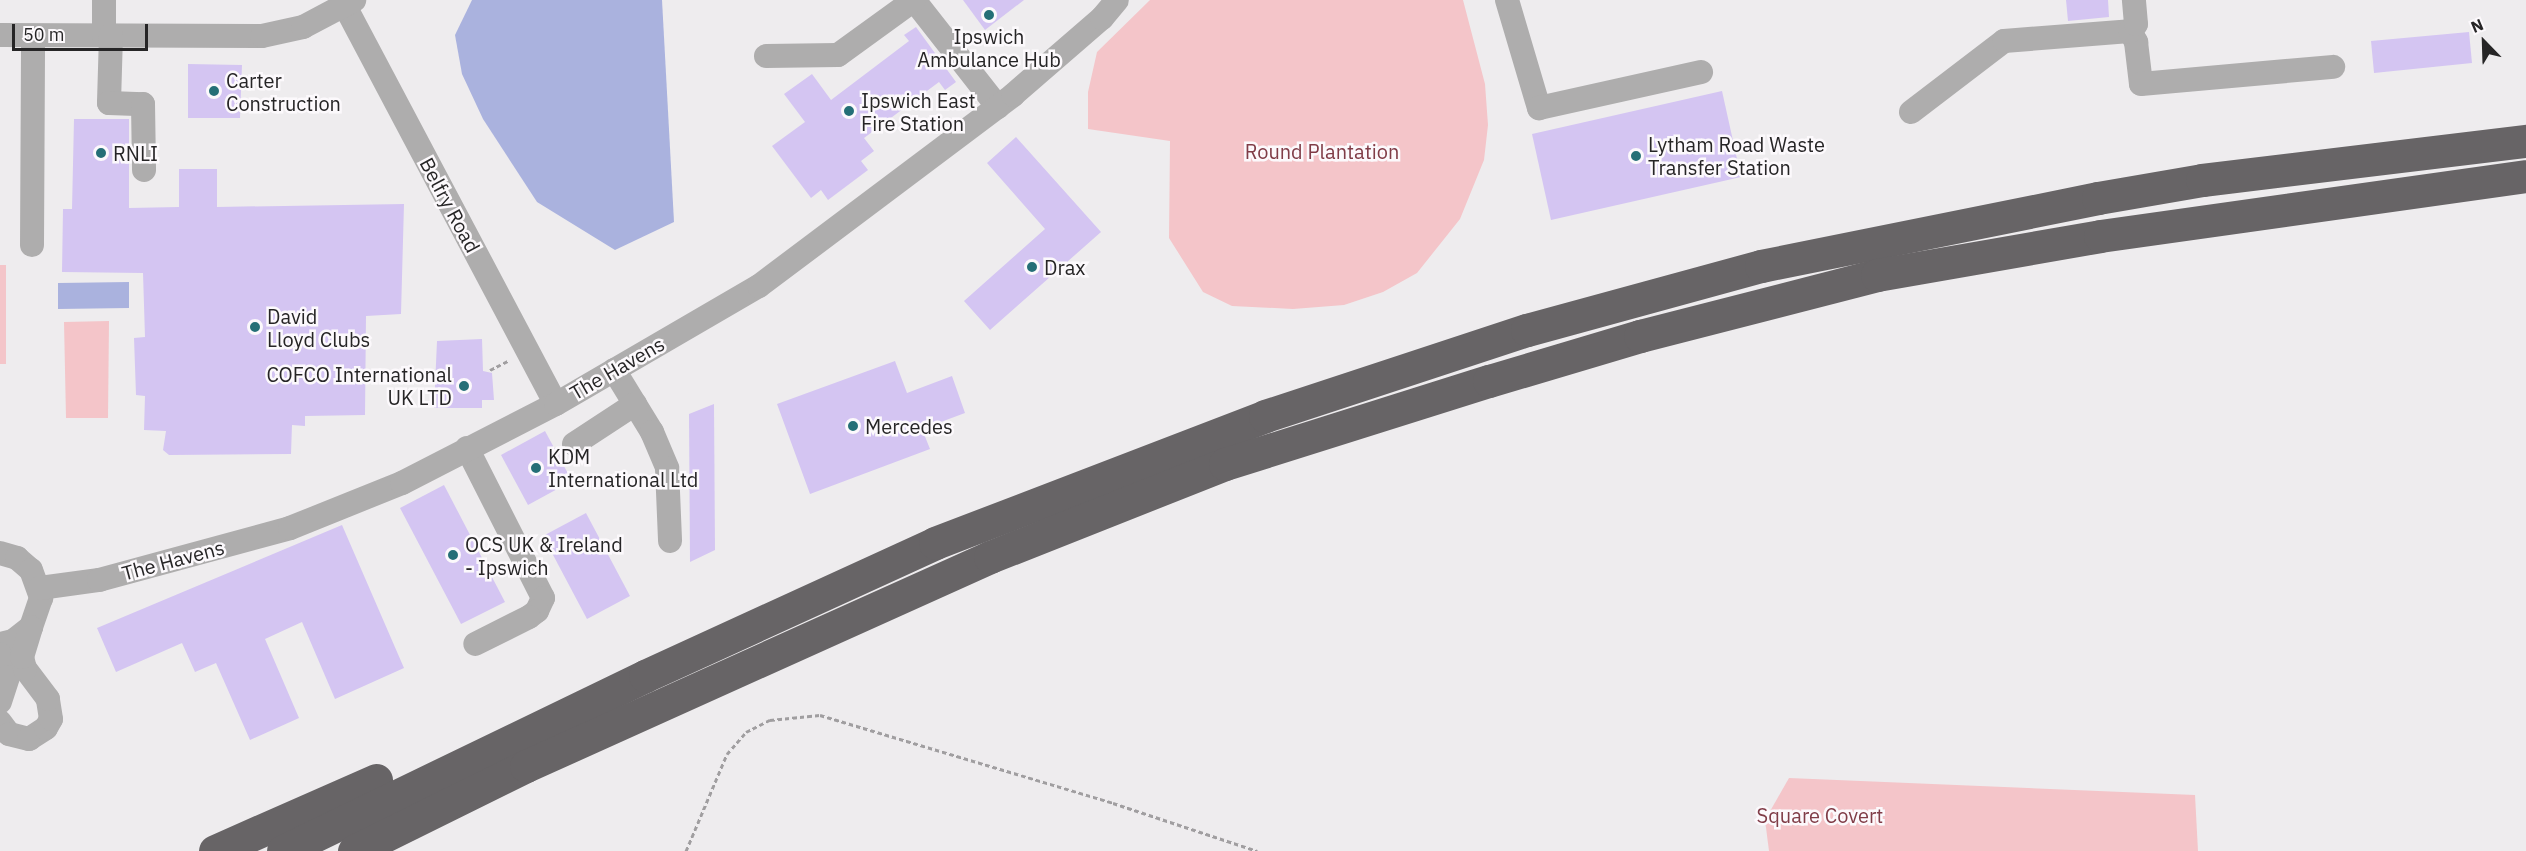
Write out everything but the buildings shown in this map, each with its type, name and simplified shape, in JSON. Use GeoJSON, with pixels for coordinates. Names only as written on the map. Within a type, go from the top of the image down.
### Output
{"type":"FeatureCollection","features":[{"type":"Feature","properties":{"kind":"highway"},"geometry":{"type":"LineString","coordinates":[[283,851],[645,676],[946,539],[1266,416],[1527,330],[1761,266],[2098,198],[2202,180],[2526,141]]}},
{"type":"Feature","properties":{"kind":"highway"},"geometry":{"type":"LineString","coordinates":[[354,851],[526,766],[990,557],[1225,464],[1618,343],[1877,275],[2124,232],[2526,176]]}},
{"type":"Feature","properties":{"kind":"highway"},"geometry":{"type":"LineString","coordinates":[[215,851],[546,700],[645,676]]}},
{"type":"Feature","properties":{"kind":"highway"},"geometry":{"type":"LineString","coordinates":[[398,851],[475,806],[526,766]]}},
{"type":"Feature","properties":{"kind":"street"},"geometry":{"type":"LineString","coordinates":[[104,0],[109,103],[143,104],[144,170]]}},
{"type":"Feature","properties":{"kind":"street"},"geometry":{"type":"LineString","coordinates":[[766,56],[838,55],[914,0],[998,107]]}},
{"type":"Feature","properties":{"kind":"street","name":"The Havens"},"geometry":{"type":"LineString","coordinates":[[40,588],[99,580],[290,528],[402,483],[555,404],[759,286],[998,107],[1102,18],[1117,0]]}},
{"type":"Feature","properties":{"kind":"street"},"geometry":{"type":"LineString","coordinates":[[1507,0],[1539,108],[1701,72]]}},
{"type":"Feature","properties":{"kind":"street"},"geometry":{"type":"LineString","coordinates":[[1911,112],[2004,41],[2130,31],[2136,24],[2134,0]]}},
{"type":"Feature","properties":{"kind":"street"},"geometry":{"type":"LineString","coordinates":[[0,35],[261,36],[303,27],[349,3]]}},
{"type":"Feature","properties":{"kind":"street","name":"Belfry Road"},"geometry":{"type":"LineString","coordinates":[[349,3],[555,404]]}},
{"type":"Feature","properties":{"kind":"street"},"geometry":{"type":"LineString","coordinates":[[2130,31],[2136,42],[2141,84],[2332,67]]}},
{"type":"Feature","properties":{"kind":"street"},"geometry":{"type":"LineString","coordinates":[[32,245],[33,36]]}},
{"type":"Feature","properties":{"kind":"street"},"geometry":{"type":"LineString","coordinates":[[614,370],[635,404],[667,468],[670,541]]}},
{"type":"Feature","properties":{"kind":"street"},"geometry":{"type":"LineString","coordinates":[[573,444],[635,404]]}},
{"type":"Feature","properties":{"kind":"street"},"geometry":{"type":"LineString","coordinates":[[467,448],[543,598],[537,611],[529,617],[475,644]]}},
{"type":"Feature","properties":{"kind":"street"},"geometry":{"type":"LineString","coordinates":[[0,553],[25,563],[40,588],[40,609],[31,627],[22,657],[25,669],[48,699],[51,719],[46,728],[29,739],[9,734],[0,722]]}},
{"type":"Feature","properties":{"kind":"street"},"geometry":{"type":"LineString","coordinates":[[0,644],[13,641],[31,627]]}},
{"type":"Feature","properties":{"kind":"street"},"geometry":{"type":"LineString","coordinates":[[0,654],[8,677],[0,702]]}},
{"type":"Feature","properties":{"kind":"path"},"geometry":{"type":"LineString","coordinates":[[490,370],[519,356]]}},
{"type":"Feature","properties":{"kind":"path"},"geometry":{"type":"LineString","coordinates":[[686,851],[727,754],[746,732],[770,720],[820,715],[1069,789],[1257,851]]}},
{"type":"Feature","properties":{"kind":"green space","name":"Round Plantation"},"geometry":{"type":"Polygon","coordinates":[[[1150,0],[1463,0],[1485,84],[1488,125],[1484,160],[1460,219],[1417,273],[1383,292],[1344,305],[1293,309],[1232,306],[1203,292],[1169,238],[1170,141],[1088,129],[1088,92],[1097,52],[1150,0]]]}},
{"type":"Feature","properties":{"kind":"green space"},"geometry":{"type":"Polygon","coordinates":[[[0,265],[6,265],[6,364],[0,364],[0,265]]]}},
{"type":"Feature","properties":{"kind":"green space"},"geometry":{"type":"Polygon","coordinates":[[[109,321],[108,418],[66,418],[64,322],[109,321]]]}},
{"type":"Feature","properties":{"kind":"green space","name":"Square Covert"},"geometry":{"type":"Polygon","coordinates":[[[1789,778],[2195,795],[2198,851],[1769,851],[1765,820],[1789,778]]]}},
{"type":"Feature","properties":{"kind":"water"},"geometry":{"type":"Polygon","coordinates":[[[472,0],[662,0],[674,222],[615,250],[537,202],[483,119],[462,74],[455,35],[472,0]]]}},
{"type":"Feature","properties":{"kind":"water"},"geometry":{"type":"Polygon","coordinates":[[[129,282],[129,308],[58,309],[58,283],[129,282]]]}},
{"type":"Feature","properties":{"kind":"place","name":"Ipswich Ambulance Hub"},"geometry":{"type":"Point","coordinates":[989,15]}},
{"type":"Feature","properties":{"kind":"place","name":"Carter Construction"},"geometry":{"type":"Point","coordinates":[214,91]}},
{"type":"Feature","properties":{"kind":"place","name":"Ipswich East Fire Station"},"geometry":{"type":"Point","coordinates":[849,111]}},
{"type":"Feature","properties":{"kind":"place","name":"RNLI"},"geometry":{"type":"Point","coordinates":[101,153]}},
{"type":"Feature","properties":{"kind":"place","name":"Lytham Road Waste Transfer Station"},"geometry":{"type":"Point","coordinates":[1636,156]}},
{"type":"Feature","properties":{"kind":"place","name":"Drax"},"geometry":{"type":"Point","coordinates":[1032,267]}},
{"type":"Feature","properties":{"kind":"place","name":"David Lloyd Clubs"},"geometry":{"type":"Point","coordinates":[255,327]}},
{"type":"Feature","properties":{"kind":"place","name":"COFCO International UK LTD"},"geometry":{"type":"Point","coordinates":[464,386]}},
{"type":"Feature","properties":{"kind":"place","name":"Mercedes"},"geometry":{"type":"Point","coordinates":[853,426]}},
{"type":"Feature","properties":{"kind":"place","name":"KDM International Ltd"},"geometry":{"type":"Point","coordinates":[536,468]}},
{"type":"Feature","properties":{"kind":"place","name":"OCS UK & Ireland - Ipswich"},"geometry":{"type":"Point","coordinates":[453,555]}}]}
